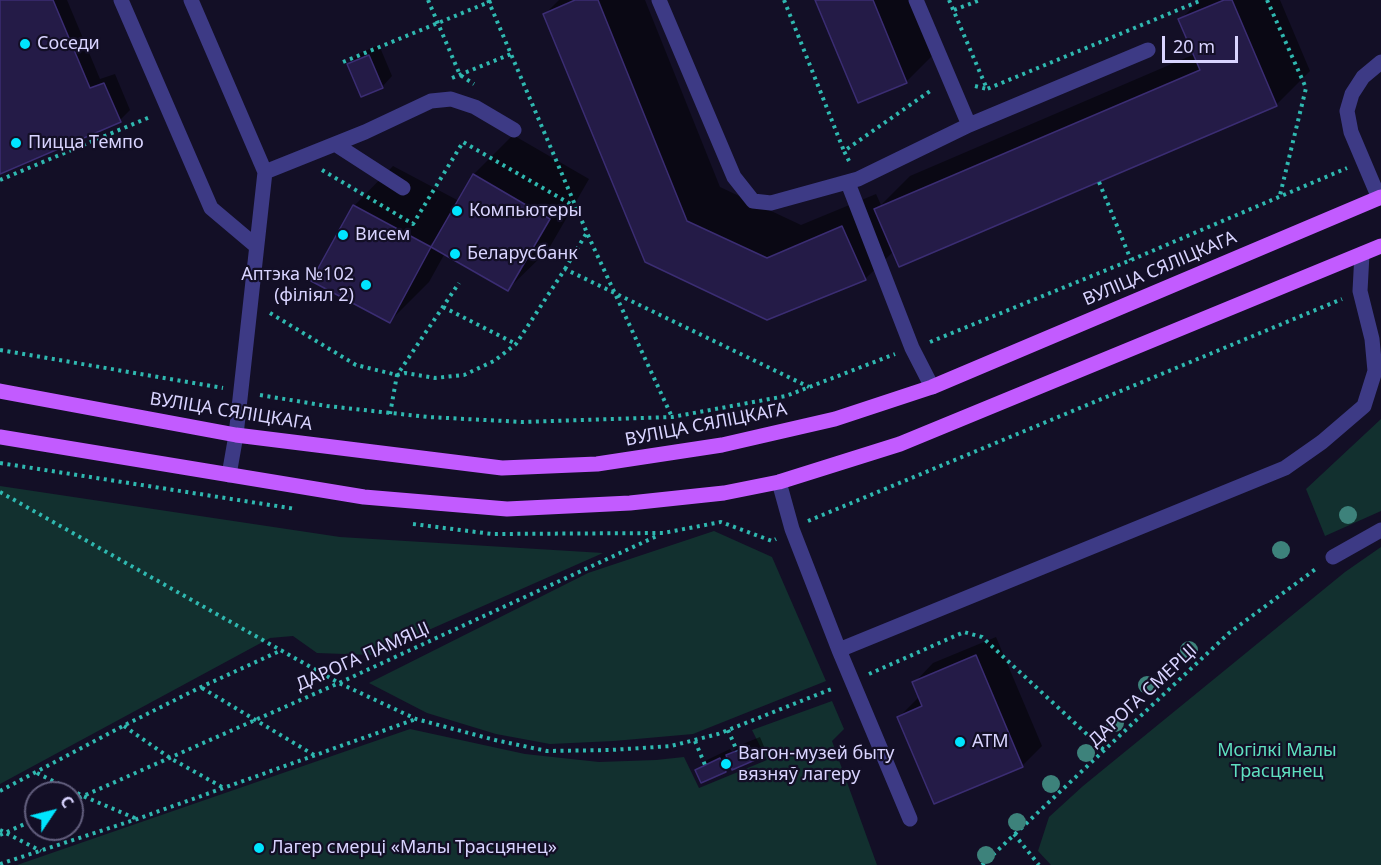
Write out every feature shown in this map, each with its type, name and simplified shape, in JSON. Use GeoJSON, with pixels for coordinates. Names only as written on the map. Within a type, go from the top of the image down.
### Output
{"type":"FeatureCollection","features":[{"type":"Feature","properties":{"kind":"main road","name":"ВУЛІЦА СЯЛІЦКАГА"},"geometry":{"type":"LineString","coordinates":[[0,391],[236,435],[502,468],[597,464],[722,445],[835,419],[932,387],[1380,197]]}},
{"type":"Feature","properties":{"kind":"main road"},"geometry":{"type":"LineString","coordinates":[[0,436],[364,497],[507,509],[630,503],[724,493],[779,482],[900,444],[1381,246]]}},
{"type":"Feature","properties":{"kind":"street"},"geometry":{"type":"LineString","coordinates":[[120,0],[211,208],[256,246]]}},
{"type":"Feature","properties":{"kind":"street"},"geometry":{"type":"LineString","coordinates":[[191,0],[265,172],[236,435],[229,475]]}},
{"type":"Feature","properties":{"kind":"street"},"geometry":{"type":"LineString","coordinates":[[659,0],[734,177],[753,201],[771,203],[853,181],[969,125],[1148,50]]}},
{"type":"Feature","properties":{"kind":"street"},"geometry":{"type":"LineString","coordinates":[[916,0],[969,125]]}},
{"type":"Feature","properties":{"kind":"street"},"geometry":{"type":"LineString","coordinates":[[1380,197],[1351,132],[1347,111],[1352,94],[1364,77],[1381,62]]}},
{"type":"Feature","properties":{"kind":"street"},"geometry":{"type":"LineString","coordinates":[[265,172],[335,144],[430,101],[451,99],[475,106],[514,130]]}},
{"type":"Feature","properties":{"kind":"street"},"geometry":{"type":"LineString","coordinates":[[335,144],[403,188]]}},
{"type":"Feature","properties":{"kind":"street"},"geometry":{"type":"LineString","coordinates":[[853,181],[912,348],[932,387]]}},
{"type":"Feature","properties":{"kind":"street"},"geometry":{"type":"LineString","coordinates":[[839,650],[1285,468],[1322,442],[1364,406],[1375,371],[1372,339],[1360,291],[1362,254]]}},
{"type":"Feature","properties":{"kind":"street"},"geometry":{"type":"LineString","coordinates":[[779,482],[792,530],[852,682],[910,819]]}},
{"type":"Feature","properties":{"kind":"street"},"geometry":{"type":"LineString","coordinates":[[1332,557],[1381,530]]}},
{"type":"Feature","properties":{"kind":"path"},"geometry":{"type":"LineString","coordinates":[[428,0],[460,75]]}},
{"type":"Feature","properties":{"kind":"path"},"geometry":{"type":"LineString","coordinates":[[343,62],[438,24],[490,0],[587,233],[672,417]]}},
{"type":"Feature","properties":{"kind":"path"},"geometry":{"type":"LineString","coordinates":[[784,0],[844,151],[853,181]]}},
{"type":"Feature","properties":{"kind":"path"},"geometry":{"type":"LineString","coordinates":[[949,0],[987,89]]}},
{"type":"Feature","properties":{"kind":"path"},"geometry":{"type":"LineString","coordinates":[[954,10],[980,0]]}},
{"type":"Feature","properties":{"kind":"path"},"geometry":{"type":"LineString","coordinates":[[844,151],[948,79],[987,89],[1202,0]]}},
{"type":"Feature","properties":{"kind":"path"},"geometry":{"type":"LineString","coordinates":[[1267,0],[1306,88],[1280,196]]}},
{"type":"Feature","properties":{"kind":"path"},"geometry":{"type":"LineString","coordinates":[[0,180],[168,109]]}},
{"type":"Feature","properties":{"kind":"path"},"geometry":{"type":"LineString","coordinates":[[0,350],[241,392],[390,414],[523,422],[672,417],[786,396],[810,388],[1131,260],[1363,161]]}},
{"type":"Feature","properties":{"kind":"path"},"geometry":{"type":"LineString","coordinates":[[1099,182],[1131,260]]}},
{"type":"Feature","properties":{"kind":"path"},"geometry":{"type":"LineString","coordinates":[[269,325],[270,313],[356,365],[397,375],[405,373],[435,378],[465,375],[494,360],[516,344],[587,233]]}},
{"type":"Feature","properties":{"kind":"path"},"geometry":{"type":"LineString","coordinates":[[565,269],[810,388]]}},
{"type":"Feature","properties":{"kind":"path"},"geometry":{"type":"LineString","coordinates":[[390,414],[397,375],[459,283]]}},
{"type":"Feature","properties":{"kind":"path"},"geometry":{"type":"LineString","coordinates":[[443,307],[516,344]]}},
{"type":"Feature","properties":{"kind":"path"},"geometry":{"type":"LineString","coordinates":[[0,492],[339,683],[416,719],[495,740],[547,751],[671,746],[728,730],[835,689],[964,632],[982,637],[1105,751]]}},
{"type":"Feature","properties":{"kind":"path","name":"ДАРОГА ПАМЯЦІ"},"geometry":{"type":"LineString","coordinates":[[84,796],[339,683],[663,533]]}},
{"type":"Feature","properties":{"kind":"path"},"geometry":{"type":"LineString","coordinates":[[772,541],[777,551]]}},
{"type":"Feature","properties":{"kind":"path","name":"ДАРОГА СМЕРЦІ"},"geometry":{"type":"LineString","coordinates":[[982,865],[1229,633],[1332,557]]}},
{"type":"Feature","properties":{"kind":"path"},"geometry":{"type":"LineString","coordinates":[[0,791],[201,687],[283,650]]}},
{"type":"Feature","properties":{"kind":"path"},"geometry":{"type":"LineString","coordinates":[[830,679],[835,689]]}},
{"type":"Feature","properties":{"kind":"path"},"geometry":{"type":"LineString","coordinates":[[201,687],[314,755]]}},
{"type":"Feature","properties":{"kind":"path"},"geometry":{"type":"LineString","coordinates":[[0,864],[137,819],[416,719]]}},
{"type":"Feature","properties":{"kind":"path"},"geometry":{"type":"LineString","coordinates":[[123,726],[170,758],[223,787]]}},
{"type":"Feature","properties":{"kind":"path"},"geometry":{"type":"LineString","coordinates":[[728,730],[737,751]]}},
{"type":"Feature","properties":{"kind":"path"},"geometry":{"type":"LineString","coordinates":[[695,740],[705,765]]}},
{"type":"Feature","properties":{"kind":"path"},"geometry":{"type":"LineString","coordinates":[[37,772],[54,781]]}},
{"type":"Feature","properties":{"kind":"path"},"geometry":{"type":"LineString","coordinates":[[84,796],[137,819]]}},
{"type":"Feature","properties":{"kind":"path"},"geometry":{"type":"LineString","coordinates":[[0,836],[24,824]]}},
{"type":"Feature","properties":{"kind":"path"},"geometry":{"type":"LineString","coordinates":[[0,830],[40,851]]}},
{"type":"Feature","properties":{"kind":"path"},"geometry":{"type":"LineString","coordinates":[[1014,834],[1039,865]]}},
{"type":"Feature","properties":{"kind":"green space"},"geometry":{"type":"Polygon","coordinates":[[[1381,419],[1381,511],[1325,536],[1306,489],[1381,419]]]}},
{"type":"Feature","properties":{"kind":"green space"},"geometry":{"type":"Polygon","coordinates":[[[0,486],[340,537],[603,553],[372,655],[317,653],[293,636],[270,638],[0,784],[0,486]]]}},
{"type":"Feature","properties":{"kind":"green space"},"geometry":{"type":"Polygon","coordinates":[[[714,531],[772,557],[826,681],[693,734],[550,744],[496,734],[427,713],[369,683],[588,573],[714,531]]]}},
{"type":"Feature","properties":{"kind":"green space","name":"Могілкі Малы Трасцянец"},"geometry":{"type":"Polygon","coordinates":[[[1381,547],[1381,865],[1051,865],[1038,851],[1049,817],[1083,786],[1345,572],[1381,547]]]}},
{"type":"Feature","properties":{"kind":"green space"},"geometry":{"type":"Polygon","coordinates":[[[832,701],[844,729],[832,741],[877,865],[17,865],[410,729],[525,754],[599,762],[684,757],[699,788],[767,760],[752,730],[832,701]]]}},
{"type":"Feature","properties":{"kind":"building"},"geometry":{"type":"Polygon","coordinates":[[[0,0],[53,0],[90,88],[104,83],[121,122],[0,174],[0,0]]]}},
{"type":"Feature","properties":{"kind":"building"},"geometry":{"type":"Polygon","coordinates":[[[575,0],[598,0],[687,221],[767,258],[842,226],[866,280],[767,320],[645,262],[543,14],[575,0]]]}},
{"type":"Feature","properties":{"kind":"building"},"geometry":{"type":"Polygon","coordinates":[[[815,0],[873,0],[907,83],[858,103],[815,0]]]}},
{"type":"Feature","properties":{"kind":"building"},"geometry":{"type":"Polygon","coordinates":[[[1224,0],[1232,0],[1277,106],[899,267],[874,209],[1200,70],[1178,19],[1224,0]]]}},
{"type":"Feature","properties":{"kind":"building"},"geometry":{"type":"Polygon","coordinates":[[[369,55],[383,88],[361,97],[347,64],[369,55]]]}},
{"type":"Feature","properties":{"kind":"building"},"geometry":{"type":"Polygon","coordinates":[[[473,174],[550,219],[508,291],[431,247],[473,174]]]}},
{"type":"Feature","properties":{"kind":"building"},"geometry":{"type":"Polygon","coordinates":[[[353,205],[431,247],[390,323],[311,281],[353,205]]]}},
{"type":"Feature","properties":{"kind":"building","name":"АТМ"},"geometry":{"type":"Polygon","coordinates":[[[976,655],[1023,767],[934,804],[897,717],[922,706],[912,682],[976,655]]]}},
{"type":"Feature","properties":{"kind":"building","name":"Вагон-музей быту вязняў лагеру"},"geometry":{"type":"Polygon","coordinates":[[[749,746],[755,760],[732,770],[731,765],[725,768],[726,772],[701,783],[695,770],[720,758],[722,763],[728,761],[726,755],[749,746]]]}},
{"type":"Feature","properties":{"kind":"place","name":"Соседи"},"geometry":{"type":"Point","coordinates":[25,44]}},
{"type":"Feature","properties":{"kind":"place","name":"Пицца Темпо"},"geometry":{"type":"Point","coordinates":[16,143]}},
{"type":"Feature","properties":{"kind":"place","name":"Компьютеры"},"geometry":{"type":"Point","coordinates":[457,211]}},
{"type":"Feature","properties":{"kind":"place","name":"Висем"},"geometry":{"type":"Point","coordinates":[343,235]}},
{"type":"Feature","properties":{"kind":"place","name":"Беларусбанк"},"geometry":{"type":"Point","coordinates":[455,254]}},
{"type":"Feature","properties":{"kind":"place","name":"Аптэка №102 (філіял 2)"},"geometry":{"type":"Point","coordinates":[366,285]}},
{"type":"Feature","properties":{"kind":"place","name":"АТМ"},"geometry":{"type":"Point","coordinates":[960,742]}},
{"type":"Feature","properties":{"kind":"place","name":"Вагон-музей быту вязняў лагеру"},"geometry":{"type":"Point","coordinates":[726,764]}},
{"type":"Feature","properties":{"kind":"place","name":"Лагер смерці «Малы Трасцянец»"},"geometry":{"type":"Point","coordinates":[259,848]}}]}
